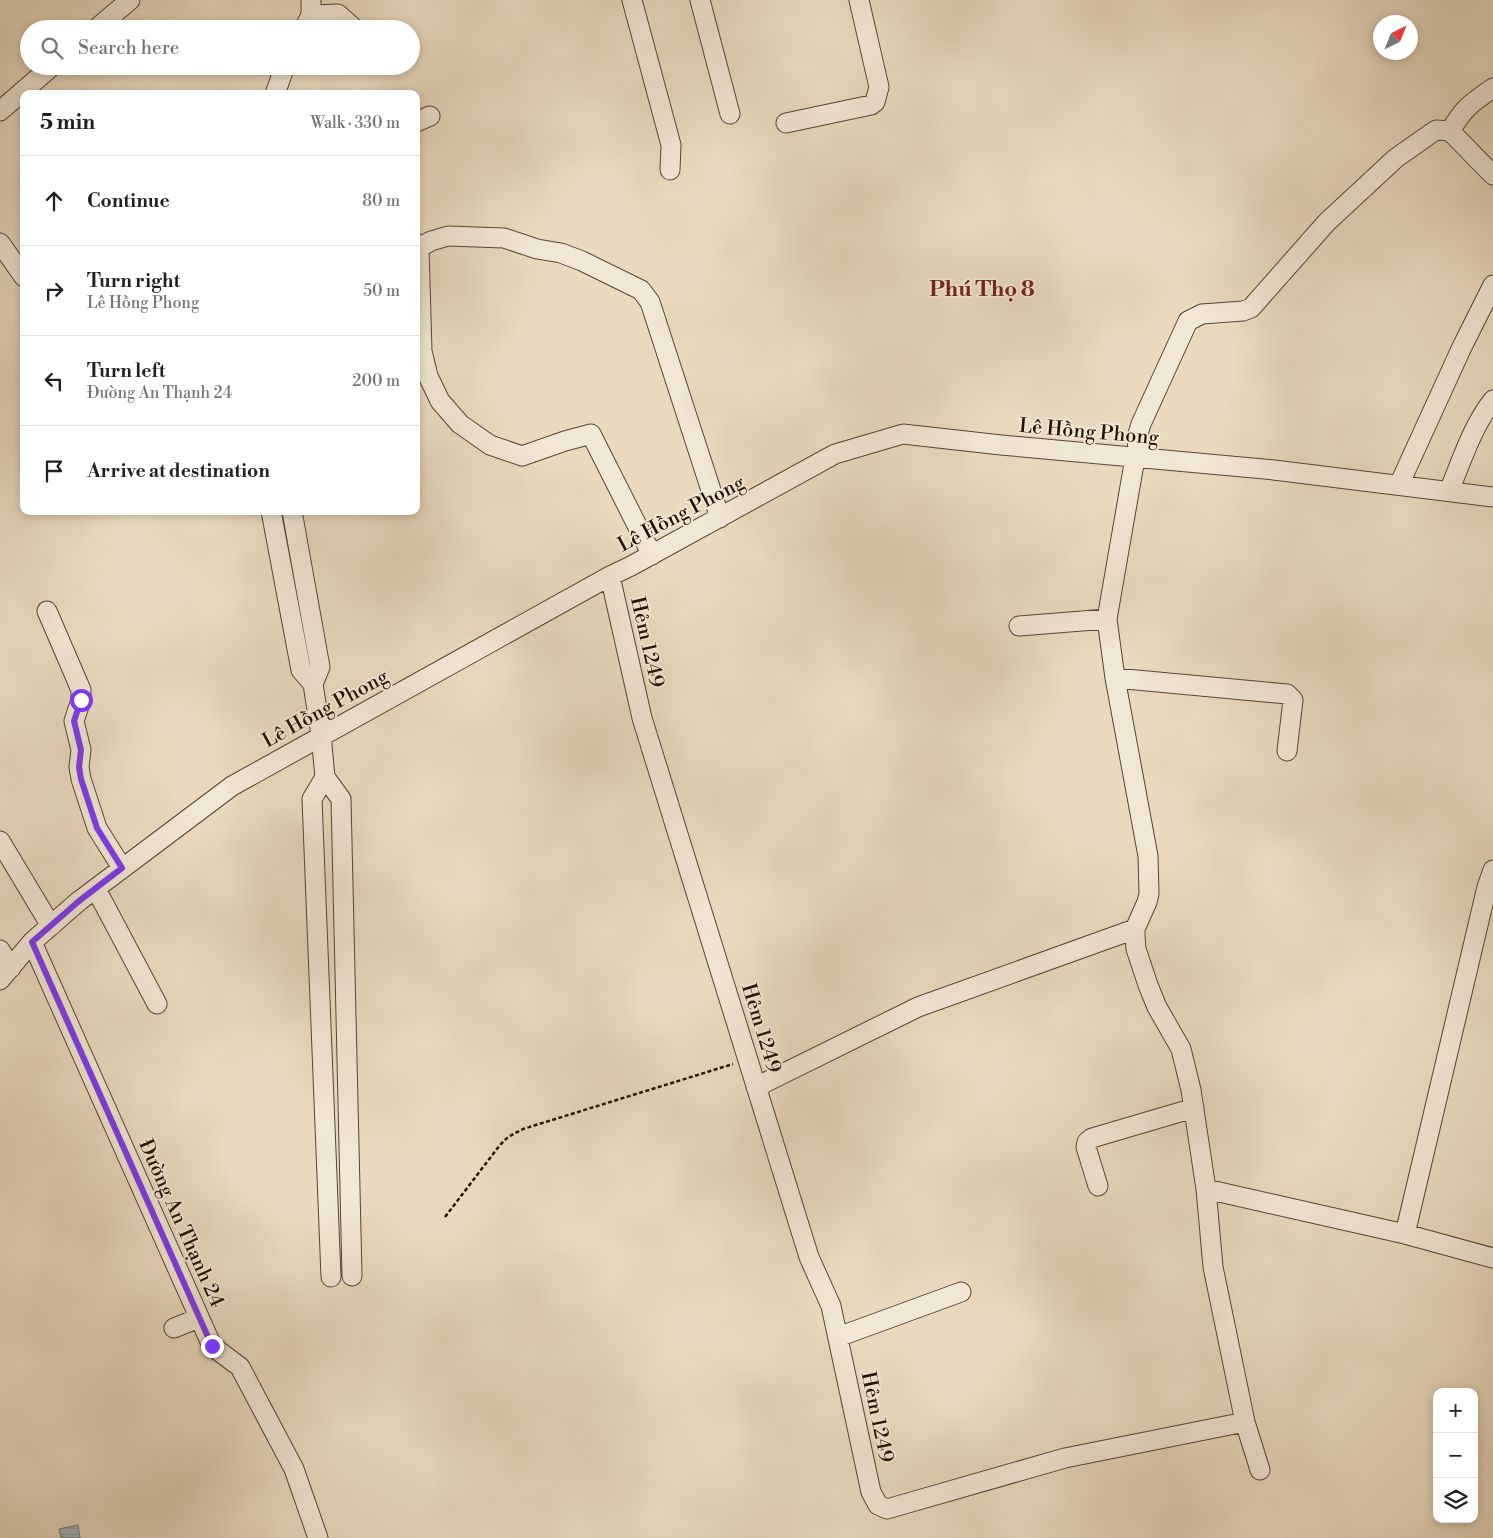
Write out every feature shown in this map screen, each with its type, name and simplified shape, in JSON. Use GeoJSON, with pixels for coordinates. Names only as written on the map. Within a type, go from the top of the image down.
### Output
{"type":"FeatureCollection","features":[{"type":"Feature","properties":{"kind":"street"},"geometry":{"type":"LineString","coordinates":[[107,20],[130,0]]}},
{"type":"Feature","properties":{"kind":"street"},"geometry":{"type":"LineString","coordinates":[[632,0],[671,145],[670,170]]}},
{"type":"Feature","properties":{"kind":"street"},"geometry":{"type":"LineString","coordinates":[[700,0],[730,114]]}},
{"type":"Feature","properties":{"kind":"street"},"geometry":{"type":"LineString","coordinates":[[786,123],[871,105],[875,102],[879,87],[859,0]]}},
{"type":"Feature","properties":{"kind":"street"},"geometry":{"type":"LineString","coordinates":[[308,15],[338,14],[345,20]]}},
{"type":"Feature","properties":{"kind":"street"},"geometry":{"type":"LineString","coordinates":[[24,90],[42,75]]}},
{"type":"Feature","properties":{"kind":"street"},"geometry":{"type":"LineString","coordinates":[[276,90],[282,75]]}},
{"type":"Feature","properties":{"kind":"street"},"geometry":{"type":"LineString","coordinates":[[1450,131],[1462,112],[1493,88]]}},
{"type":"Feature","properties":{"kind":"street"},"geometry":{"type":"LineString","coordinates":[[0,111],[20,94]]}},
{"type":"Feature","properties":{"kind":"street"},"geometry":{"type":"LineString","coordinates":[[1260,1470],[1245,1422],[1213,1267],[1206,1189],[1194,1108],[1181,1049],[1157,1007],[1136,949],[1134,929],[1149,894],[1148,856],[1115,678],[1107,618],[1138,450],[1137,437],[1141,424],[1188,321],[1202,314],[1243,311],[1251,308],[1327,222],[1396,158],[1436,130],[1450,131],[1493,175]]}},
{"type":"Feature","properties":{"kind":"street"},"geometry":{"type":"LineString","coordinates":[[420,244],[448,236],[504,238],[537,249],[561,253],[582,261],[641,290],[650,302],[720,518]]}},
{"type":"Feature","properties":{"kind":"street"},"geometry":{"type":"LineString","coordinates":[[0,243],[20,271]]}},
{"type":"Feature","properties":{"kind":"street"},"geometry":{"type":"LineString","coordinates":[[1399,485],[1493,285]]}},
{"type":"Feature","properties":{"kind":"street"},"geometry":{"type":"LineString","coordinates":[[420,298],[422,350],[428,376],[440,401],[460,424],[490,445],[522,456],[566,440],[591,434],[652,555]]}},
{"type":"Feature","properties":{"kind":"street"},"geometry":{"type":"LineString","coordinates":[[1449,491],[1474,429],[1493,400]]}},
{"type":"Feature","properties":{"kind":"street","name":"Lê Hồng Phong"},"geometry":{"type":"LineString","coordinates":[[5,974],[32,942],[96,888],[232,786],[321,735],[835,454],[903,434],[1274,470],[1493,497]]}},
{"type":"Feature","properties":{"kind":"street"},"geometry":{"type":"LineString","coordinates":[[272,515],[301,670],[313,684]]}},
{"type":"Feature","properties":{"kind":"street"},"geometry":{"type":"LineString","coordinates":[[293,515],[320,667],[313,684],[325,777],[341,799],[352,1276]]}},
{"type":"Feature","properties":{"kind":"street","name":"Hẻm 1249"},"geometry":{"type":"LineString","coordinates":[[610,576],[642,718],[809,1257],[831,1306],[871,1492],[878,1505],[887,1510],[1065,1458],[1245,1422]]}},
{"type":"Feature","properties":{"kind":"street"},"geometry":{"type":"LineString","coordinates":[[47,611],[81,690],[81,700],[74,721],[81,750],[79,767],[81,779],[97,828],[122,868]]}},
{"type":"Feature","properties":{"kind":"street"},"geometry":{"type":"LineString","coordinates":[[1019,626],[1107,618]]}},
{"type":"Feature","properties":{"kind":"street"},"geometry":{"type":"LineString","coordinates":[[1115,678],[1287,694],[1292,700],[1287,751]]}},
{"type":"Feature","properties":{"kind":"street"},"geometry":{"type":"LineString","coordinates":[[325,777],[312,799],[331,1277]]}},
{"type":"Feature","properties":{"kind":"street"},"geometry":{"type":"LineString","coordinates":[[0,841],[51,926]]}},
{"type":"Feature","properties":{"kind":"street"},"geometry":{"type":"LineString","coordinates":[[1405,1234],[1487,887],[1493,870]]}},
{"type":"Feature","properties":{"kind":"street"},"geometry":{"type":"LineString","coordinates":[[96,888],[157,1004]]}},
{"type":"Feature","properties":{"kind":"street"},"geometry":{"type":"LineString","coordinates":[[756,1087],[918,1007],[1134,929]]}},
{"type":"Feature","properties":{"kind":"street","name":"Đường An Thạnh 24"},"geometry":{"type":"LineString","coordinates":[[32,942],[212,1346],[240,1368],[294,1469],[318,1538]]}},
{"type":"Feature","properties":{"kind":"street"},"geometry":{"type":"LineString","coordinates":[[0,950],[5,974]]}},
{"type":"Feature","properties":{"kind":"street"},"geometry":{"type":"LineString","coordinates":[[322,1057],[347,1055]]}},
{"type":"Feature","properties":{"kind":"street"},"geometry":{"type":"LineString","coordinates":[[1098,1186],[1086,1147],[1087,1142],[1092,1138],[1194,1108]]}},
{"type":"Feature","properties":{"kind":"street"},"geometry":{"type":"LineString","coordinates":[[1206,1189],[1405,1234],[1493,1258]]}},
{"type":"Feature","properties":{"kind":"street"},"geometry":{"type":"LineString","coordinates":[[838,1337],[961,1292]]}},
{"type":"Feature","properties":{"kind":"street"},"geometry":{"type":"LineString","coordinates":[[174,1328],[199,1318]]}},
{"type":"Feature","properties":{"kind":"path"},"geometry":{"type":"LineString","coordinates":[[445,1217],[500,1145],[508,1137],[523,1129],[748,1059]]}},
{"type":"Feature","properties":{"kind":"water"},"geometry":{"type":"Polygon","coordinates":[[[78,1525],[80,1538],[61,1538],[59,1529],[78,1525]]]}},
{"type":"Feature","properties":{"kind":"district","name":"Phú Thọ 8"},"geometry":{"type":"Point","coordinates":[982,288]}},
{"type":"Feature","properties":{"kind":"route"},"geometry":{"type":"LineString","coordinates":[[81,700],[74,721],[81,750],[79,767],[81,779],[97,828],[122,868],[79,901],[32,942],[212,1346]]}}]}
